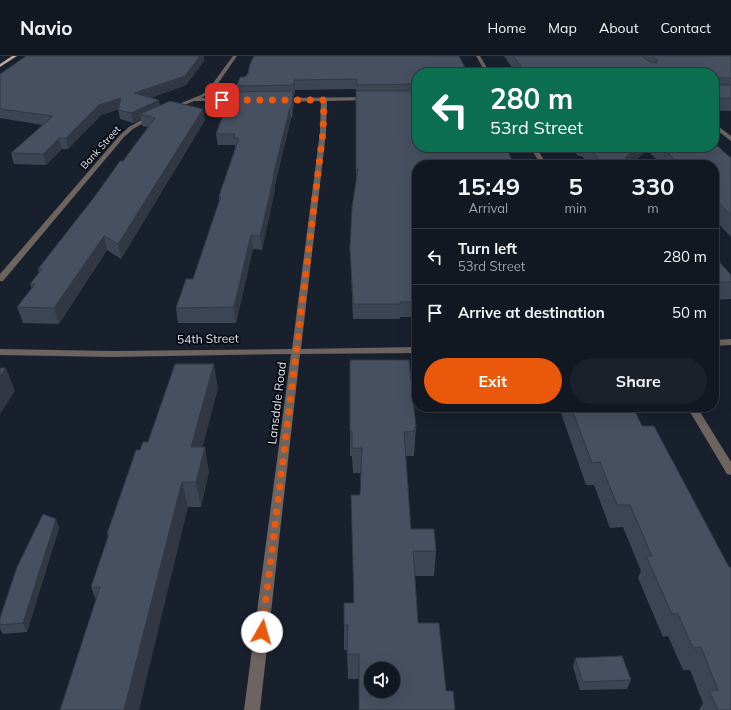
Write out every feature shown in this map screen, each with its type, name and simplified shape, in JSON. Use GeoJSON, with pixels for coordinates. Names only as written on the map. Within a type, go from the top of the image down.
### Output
{"type":"FeatureCollection","features":[{"type":"Feature","properties":{"kind":"main road"},"geometry":{"type":"LineString","coordinates":[[0,66],[15,56]]}},
{"type":"Feature","properties":{"kind":"main road"},"geometry":{"type":"LineString","coordinates":[[8,61],[23,56]]}},
{"type":"Feature","properties":{"kind":"street","name":"Bank Street"},"geometry":{"type":"LineString","coordinates":[[0,279],[122,136],[131,128],[210,91],[234,56]]}},
{"type":"Feature","properties":{"kind":"street"},"geometry":{"type":"LineString","coordinates":[[478,56],[485,68]]}},
{"type":"Feature","properties":{"kind":"street"},"geometry":{"type":"LineString","coordinates":[[278,100],[378,99]]}},
{"type":"Feature","properties":{"kind":"street"},"geometry":{"type":"LineString","coordinates":[[193,100],[254,100]]}},
{"type":"Feature","properties":{"kind":"street","name":"Lansdale Road"},"geometry":{"type":"LineString","coordinates":[[252,710],[323,132],[324,100]]}},
{"type":"Feature","properties":{"kind":"street"},"geometry":{"type":"LineString","coordinates":[[719,128],[731,139]]}},
{"type":"Feature","properties":{"kind":"street"},"geometry":{"type":"LineString","coordinates":[[719,343],[731,342]]}},
{"type":"Feature","properties":{"kind":"street","name":"54th Street"},"geometry":{"type":"LineString","coordinates":[[0,352],[112,354],[412,350]]}},
{"type":"Feature","properties":{"kind":"street"},"geometry":{"type":"LineString","coordinates":[[695,412],[731,471]]}},
{"type":"Feature","properties":{"kind":"building"},"geometry":{"type":"Polygon","coordinates":[[[26,56],[200,56],[185,76],[134,93],[159,100],[131,113],[118,110],[121,98],[99,105],[66,138],[59,138],[43,154],[11,153],[53,116],[0,109],[0,74],[26,56]]]}},
{"type":"Feature","properties":{"kind":"building"},"geometry":{"type":"Polygon","coordinates":[[[254,56],[459,56],[465,68],[412,68],[412,84],[356,85],[357,79],[294,80],[294,85],[237,86],[240,77],[245,77],[248,73],[254,56]]]}},
{"type":"Feature","properties":{"kind":"building"},"geometry":{"type":"Polygon","coordinates":[[[513,56],[642,56],[651,63],[657,63],[658,61],[652,56],[731,56],[731,78],[719,78],[719,68],[523,68],[513,56]]]}},
{"type":"Feature","properties":{"kind":"building"},"geometry":{"type":"Polygon","coordinates":[[[719,85],[731,85],[731,98],[719,99],[719,85]]]}},
{"type":"Feature","properties":{"kind":"building"},"geometry":{"type":"Polygon","coordinates":[[[293,91],[292,107],[290,107],[260,236],[251,235],[234,307],[176,308],[186,279],[193,279],[239,138],[234,138],[235,134],[216,134],[226,107],[230,106],[235,92],[293,91]]]}},
{"type":"Feature","properties":{"kind":"building"},"geometry":{"type":"Polygon","coordinates":[[[356,91],[412,91],[412,152],[508,152],[512,160],[412,160],[412,302],[400,302],[401,304],[353,304],[350,248],[352,207],[358,169],[356,169],[356,91]]]}},
{"type":"Feature","properties":{"kind":"building"},"geometry":{"type":"Polygon","coordinates":[[[170,101],[203,109],[118,244],[104,236],[54,308],[17,307],[35,284],[30,284],[42,269],[38,269],[95,196],[120,161],[123,161],[155,118],[140,114],[170,101]]]}},
{"type":"Feature","properties":{"kind":"building"},"geometry":{"type":"Polygon","coordinates":[[[719,147],[731,158],[731,215],[719,204],[719,160],[675,160],[667,152],[719,152],[719,147]]]}},
{"type":"Feature","properties":{"kind":"building"},"geometry":{"type":"Polygon","coordinates":[[[593,152],[632,152],[625,158],[627,160],[599,160],[593,152]]]}},
{"type":"Feature","properties":{"kind":"building"},"geometry":{"type":"Polygon","coordinates":[[[719,262],[731,275],[731,282],[719,282],[719,262]]]}},
{"type":"Feature","properties":{"kind":"building"},"geometry":{"type":"Polygon","coordinates":[[[350,360],[409,360],[412,389],[412,412],[414,412],[416,427],[415,431],[404,432],[411,529],[434,529],[436,551],[413,551],[418,623],[439,623],[446,691],[453,691],[455,710],[359,710],[359,654],[347,654],[348,625],[344,625],[344,603],[354,603],[351,495],[360,495],[362,448],[352,448],[352,432],[350,432],[350,360]]]}},
{"type":"Feature","properties":{"kind":"building"},"geometry":{"type":"Polygon","coordinates":[[[175,364],[214,364],[191,447],[205,447],[196,482],[182,482],[124,710],[60,710],[100,587],[91,587],[109,534],[107,534],[136,450],[140,450],[143,442],[148,442],[175,364]]]}},
{"type":"Feature","properties":{"kind":"building"},"geometry":{"type":"Polygon","coordinates":[[[0,368],[6,368],[0,376],[0,368]]]}},
{"type":"Feature","properties":{"kind":"building"},"geometry":{"type":"Polygon","coordinates":[[[573,412],[635,412],[642,426],[654,426],[729,567],[731,567],[731,710],[718,710],[709,691],[718,690],[701,647],[693,648],[678,614],[672,614],[646,556],[652,556],[630,505],[617,505],[600,462],[592,463],[573,412]]]}},
{"type":"Feature","properties":{"kind":"building"},"geometry":{"type":"Polygon","coordinates":[[[43,514],[56,519],[23,623],[0,625],[0,618],[17,567],[43,514]]]}},
{"type":"Feature","properties":{"kind":"building"},"geometry":{"type":"Polygon","coordinates":[[[622,656],[631,680],[583,682],[575,658],[622,656]]]}},
{"type":"Feature","properties":{"kind":"route"},"geometry":{"type":"LineString","coordinates":[[222,100],[324,100],[323,132],[262,632]]}}]}
